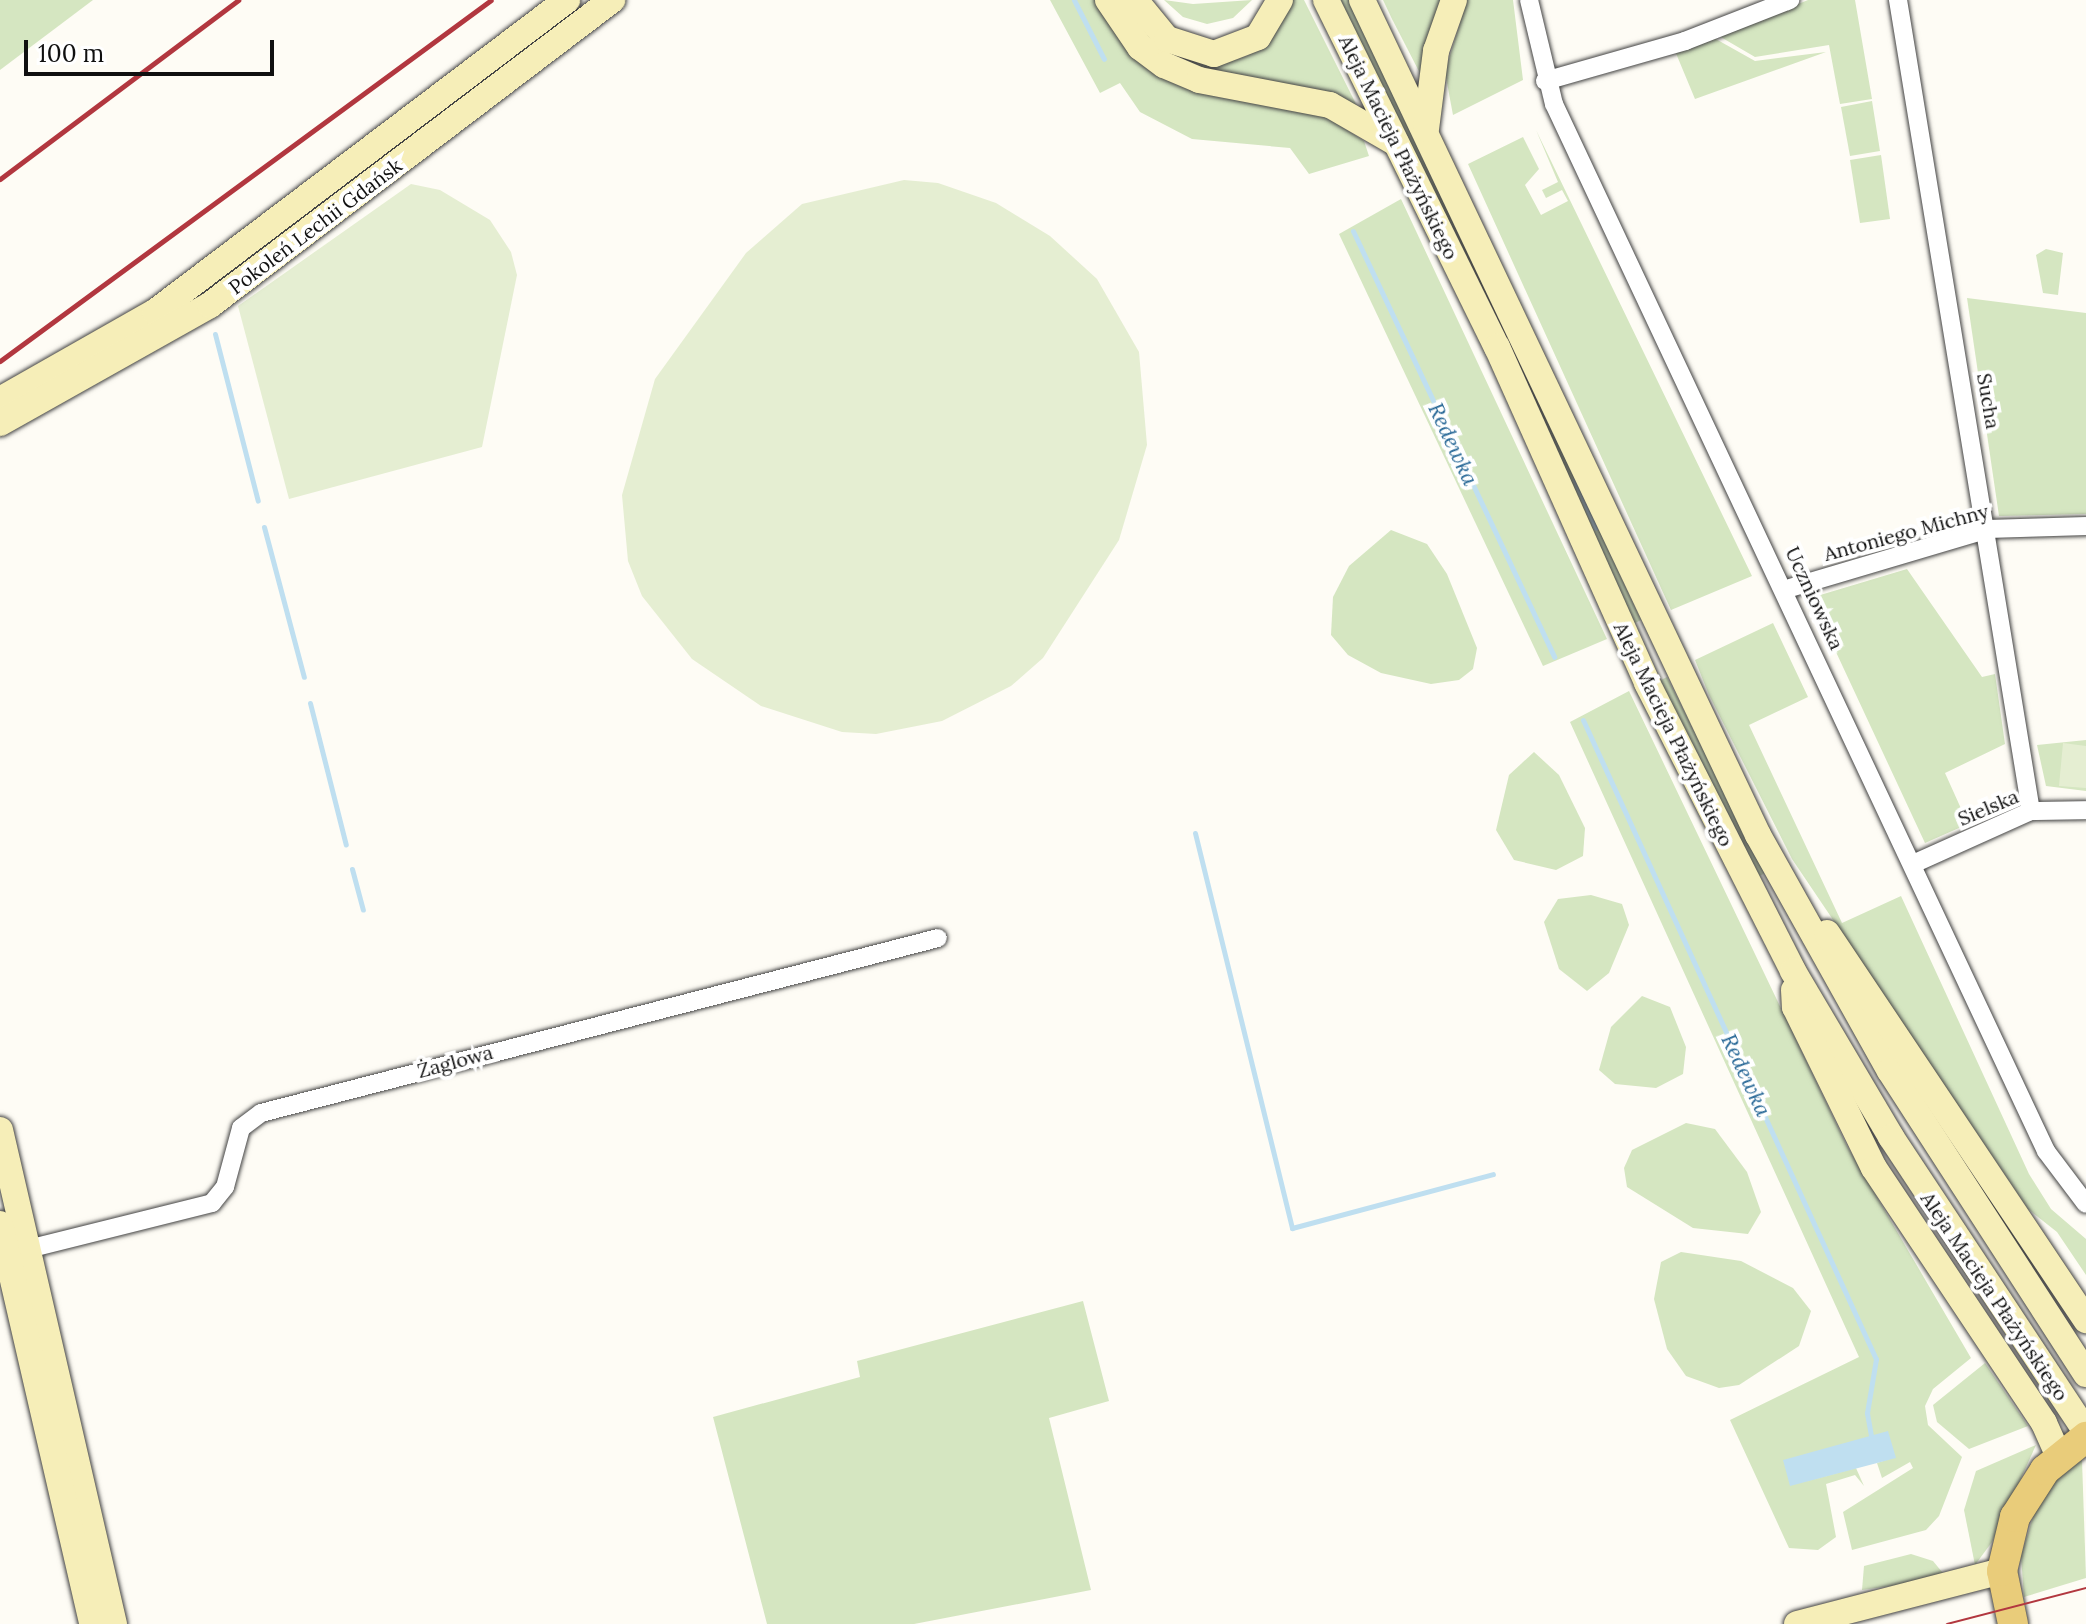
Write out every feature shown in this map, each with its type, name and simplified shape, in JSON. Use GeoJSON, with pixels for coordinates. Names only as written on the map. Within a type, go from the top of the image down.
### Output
{"type":"FeatureCollection","features":[{"type":"Feature","properties":{"kind":"main road","name":"Pokoleń Lechii Gdańsk"},"geometry":{"type":"LineString","coordinates":[[0,400],[129,328],[204,275],[567,0]]}},
{"type":"Feature","properties":{"kind":"main road","name":"Pokoleń Lechii Gdańsk"},"geometry":{"type":"LineString","coordinates":[[0,423],[220,298],[612,0]]}},
{"type":"Feature","properties":{"kind":"main road"},"geometry":{"type":"LineString","coordinates":[[1108,0],[1140,47],[1164,65],[1199,80],[1330,105],[1396,143]]}},
{"type":"Feature","properties":{"kind":"main road"},"geometry":{"type":"LineString","coordinates":[[1135,0],[1167,39],[1214,54],[1258,37],[1280,0]]}},
{"type":"Feature","properties":{"kind":"main road","name":"Aleja Macieja Płażyńskiego"},"geometry":{"type":"LineString","coordinates":[[1326,0],[1420,190],[1647,683],[1793,971],[2076,1443]]}},
{"type":"Feature","properties":{"kind":"main road","name":"Aleja Macieja Płażyńskiego"},"geometry":{"type":"LineString","coordinates":[[1362,0],[1449,175],[1675,670],[1758,835],[1897,1083],[2086,1374]]}},
{"type":"Feature","properties":{"kind":"main road"},"geometry":{"type":"LineString","coordinates":[[1426,129],[1436,51],[1454,0]]}},
{"type":"Feature","properties":{"kind":"main road"},"geometry":{"type":"LineString","coordinates":[[430,104],[448,126]]}},
{"type":"Feature","properties":{"kind":"main road"},"geometry":{"type":"LineString","coordinates":[[204,275],[220,298]]}},
{"type":"Feature","properties":{"kind":"main road"},"geometry":{"type":"LineString","coordinates":[[1758,835],[2086,1320]]}},
{"type":"Feature","properties":{"kind":"main road"},"geometry":{"type":"LineString","coordinates":[[1793,971],[1795,1007],[1874,1168],[2044,1423],[2076,1443],[2024,1500],[2002,1571],[2013,1624]]}},
{"type":"Feature","properties":{"kind":"main road"},"geometry":{"type":"LineString","coordinates":[[0,1130],[17,1252],[71,1488],[92,1624]]}},
{"type":"Feature","properties":{"kind":"main road"},"geometry":{"type":"LineString","coordinates":[[0,1224],[17,1252]]}},
{"type":"Feature","properties":{"kind":"main road"},"geometry":{"type":"LineString","coordinates":[[71,1488],[114,1624]]}},
{"type":"Feature","properties":{"kind":"main road"},"geometry":{"type":"LineString","coordinates":[[1797,1624],[2002,1571]]}},
{"type":"Feature","properties":{"kind":"street","name":"Uczniowska"},"geometry":{"type":"LineString","coordinates":[[1529,0],[1545,81],[1787,589],[2046,1151],[2086,1204]]}},
{"type":"Feature","properties":{"kind":"street"},"geometry":{"type":"LineString","coordinates":[[1545,81],[1685,41],[1790,0]]}},
{"type":"Feature","properties":{"kind":"street","name":"Sucha"},"geometry":{"type":"LineString","coordinates":[[1898,0],[1988,529],[2031,811]]}},
{"type":"Feature","properties":{"kind":"street","name":"Antoniego Michny"},"geometry":{"type":"LineString","coordinates":[[1787,589],[1988,529],[2086,526]]}},
{"type":"Feature","properties":{"kind":"street","name":"Sielska"},"geometry":{"type":"LineString","coordinates":[[1913,864],[2031,811],[2086,810]]}},
{"type":"Feature","properties":{"kind":"street","name":"Żaglowa"},"geometry":{"type":"LineString","coordinates":[[17,1252],[212,1203],[225,1187],[241,1128],[261,1113],[938,938]]}},
{"type":"Feature","properties":{"kind":"green space"},"geometry":{"type":"Polygon","coordinates":[[[0,0],[93,0],[0,70],[0,0]]]}},
{"type":"Feature","properties":{"kind":"green space"},"geometry":{"type":"Polygon","coordinates":[[[1050,0],[1099,0],[1119,37],[1316,110],[1364,141],[1369,156],[1309,174],[1290,148],[1192,139],[1140,112],[1120,83],[1100,93],[1050,0]]]}},
{"type":"Feature","properties":{"kind":"green space"},"geometry":{"type":"Polygon","coordinates":[[[1164,0],[1193,4],[1252,0],[1233,18],[1207,24],[1183,17],[1164,0]]]}},
{"type":"Feature","properties":{"kind":"green space"},"geometry":{"type":"Polygon","coordinates":[[[1291,0],[1304,0],[1360,112],[1323,92],[1178,62],[1172,55],[1213,64],[1247,56],[1277,30],[1291,0]]]}},
{"type":"Feature","properties":{"kind":"green space"},"geometry":{"type":"Polygon","coordinates":[[[1336,0],[1353,0],[1641,620],[1633,624],[1336,0]]]}},
{"type":"Feature","properties":{"kind":"green space"},"geometry":{"type":"Polygon","coordinates":[[[1383,0],[1442,0],[1425,83],[1392,19],[1383,0]]]}},
{"type":"Feature","properties":{"kind":"green space"},"geometry":{"type":"Polygon","coordinates":[[[1467,0],[1513,0],[1523,80],[1453,115],[1445,72],[1467,0]]]}},
{"type":"Feature","properties":{"kind":"green space"},"geometry":{"type":"Polygon","coordinates":[[[1808,0],[1855,0],[1872,99],[1840,104],[1829,45],[1755,57],[1719,36],[1808,0]]]}},
{"type":"Feature","properties":{"kind":"green space"},"geometry":{"type":"Polygon","coordinates":[[[1714,38],[1755,61],[1826,52],[1695,99],[1675,51],[1714,38]]]}},
{"type":"Feature","properties":{"kind":"green space"},"geometry":{"type":"Polygon","coordinates":[[[1872,101],[1880,151],[1850,156],[1841,107],[1872,101]]]}},
{"type":"Feature","properties":{"kind":"green space"},"geometry":{"type":"Polygon","coordinates":[[[1536,130],[1752,576],[1671,610],[1468,164],[1523,137],[1539,169],[1525,185],[1541,215],[1568,201],[1562,190],[1546,198],[1542,190],[1558,182],[1536,130]]]}},
{"type":"Feature","properties":{"kind":"green space"},"geometry":{"type":"Polygon","coordinates":[[[1881,155],[1890,219],[1860,223],[1850,160],[1881,155]]]}},
{"type":"Feature","properties":{"kind":"green space"},"geometry":{"type":"Polygon","coordinates":[[[904,180],[938,183],[996,203],[1050,236],[1097,279],[1139,352],[1147,445],[1119,540],[1043,658],[1011,686],[942,721],[876,734],[842,732],[761,706],[692,659],[642,596],[628,561],[622,495],[655,379],[746,253],[802,204],[904,180]]]}},
{"type":"Feature","properties":{"kind":"green space"},"geometry":{"type":"Polygon","coordinates":[[[411,184],[440,190],[490,220],[511,252],[517,275],[482,447],[289,499],[238,306],[411,184]]]}},
{"type":"Feature","properties":{"kind":"green space"},"geometry":{"type":"Polygon","coordinates":[[[1401,199],[1607,639],[1543,666],[1339,234],[1401,199]]]}},
{"type":"Feature","properties":{"kind":"green space"},"geometry":{"type":"Polygon","coordinates":[[[2046,249],[2063,253],[2058,295],[2043,293],[2036,255],[2046,249]]]}},
{"type":"Feature","properties":{"kind":"green space"},"geometry":{"type":"Polygon","coordinates":[[[1967,298],[2086,313],[2086,514],[1999,516],[1967,298]]]}},
{"type":"Feature","properties":{"kind":"green space"},"geometry":{"type":"Polygon","coordinates":[[[1391,530],[1427,544],[1447,574],[1477,648],[1473,669],[1459,680],[1431,684],[1381,673],[1348,655],[1331,635],[1333,597],[1349,566],[1391,530]]]}},
{"type":"Feature","properties":{"kind":"green space"},"geometry":{"type":"Polygon","coordinates":[[[1907,569],[1982,677],[1995,674],[2005,744],[1945,773],[1968,824],[1925,843],[1815,607],[1817,596],[1907,569]]]}},
{"type":"Feature","properties":{"kind":"green space"},"geometry":{"type":"Polygon","coordinates":[[[1773,623],[1808,697],[1749,725],[1842,923],[1901,896],[2029,1174],[2051,1209],[2086,1239],[2086,1275],[2057,1232],[2028,1209],[1792,859],[1709,695],[1695,660],[1773,623]]]}},
{"type":"Feature","properties":{"kind":"green space"},"geometry":{"type":"Polygon","coordinates":[[[1667,677],[1765,873],[1756,878],[1659,681],[1667,677]]]}},
{"type":"Feature","properties":{"kind":"green space"},"geometry":{"type":"Polygon","coordinates":[[[1629,691],[1847,1146],[1971,1358],[1933,1389],[1925,1406],[1928,1425],[1962,1457],[1939,1516],[1926,1530],[1852,1550],[1843,1512],[1913,1468],[1910,1462],[1882,1478],[1877,1463],[1895,1457],[1791,1486],[1856,1468],[1864,1486],[1855,1475],[1826,1484],[1836,1537],[1818,1550],[1789,1548],[1730,1420],[1859,1357],[1570,722],[1629,691]]]}},
{"type":"Feature","properties":{"kind":"green space"},"geometry":{"type":"Polygon","coordinates":[[[2086,740],[2086,791],[2046,786],[2037,745],[2086,740]]]}},
{"type":"Feature","properties":{"kind":"green space"},"geometry":{"type":"Polygon","coordinates":[[[2063,743],[2086,746],[2086,788],[2059,786],[2063,743]]]}},
{"type":"Feature","properties":{"kind":"green space"},"geometry":{"type":"Polygon","coordinates":[[[1534,752],[1559,775],[1585,828],[1583,856],[1556,870],[1514,860],[1496,830],[1509,775],[1534,752]]]}},
{"type":"Feature","properties":{"kind":"green space"},"geometry":{"type":"Polygon","coordinates":[[[1591,895],[1622,904],[1629,925],[1609,973],[1587,991],[1559,969],[1544,922],[1558,899],[1591,895]]]}},
{"type":"Feature","properties":{"kind":"green space"},"geometry":{"type":"Polygon","coordinates":[[[1642,996],[1670,1007],[1686,1047],[1683,1074],[1656,1088],[1615,1084],[1599,1070],[1611,1027],[1642,996]]]}},
{"type":"Feature","properties":{"kind":"green space"},"geometry":{"type":"Polygon","coordinates":[[[1686,1123],[1715,1129],[1747,1172],[1761,1212],[1748,1234],[1693,1228],[1627,1187],[1624,1168],[1632,1150],[1686,1123]]]}},
{"type":"Feature","properties":{"kind":"green space"},"geometry":{"type":"Polygon","coordinates":[[[1681,1252],[1741,1261],[1793,1288],[1811,1311],[1799,1346],[1739,1385],[1719,1388],[1686,1376],[1667,1349],[1654,1299],[1661,1262],[1681,1252]]]}},
{"type":"Feature","properties":{"kind":"green space"},"geometry":{"type":"Polygon","coordinates":[[[1083,1301],[1109,1401],[1049,1418],[1091,1590],[914,1624],[767,1624],[713,1417],[860,1377],[857,1361],[1083,1301]]]}},
{"type":"Feature","properties":{"kind":"green space"},"geometry":{"type":"Polygon","coordinates":[[[1985,1363],[2028,1426],[1969,1449],[1937,1422],[1933,1405],[1985,1363]]]}},
{"type":"Feature","properties":{"kind":"green space"},"geometry":{"type":"Polygon","coordinates":[[[2036,1445],[1992,1542],[1975,1565],[1964,1510],[1976,1471],[2036,1445]]]}},
{"type":"Feature","properties":{"kind":"green space"},"geometry":{"type":"Polygon","coordinates":[[[2082,1460],[2086,1578],[2024,1597],[2021,1556],[2034,1514],[2055,1481],[2082,1460]]]}},
{"type":"Feature","properties":{"kind":"green space"},"geometry":{"type":"Polygon","coordinates":[[[1911,1554],[1933,1561],[1947,1578],[1862,1590],[1864,1566],[1911,1554]]]}},
{"type":"Feature","properties":{"kind":"water"},"geometry":{"type":"Polygon","coordinates":[[[1888,1431],[1896,1458],[1790,1486],[1783,1460],[1888,1431]]]}},
{"type":"Feature","properties":{"kind":"waterway"},"geometry":{"type":"LineString","coordinates":[[1074,0],[1104,59]]}},
{"type":"Feature","properties":{"kind":"waterway","name":"Redewka"},"geometry":{"type":"LineString","coordinates":[[1353,231],[1554,657]]}},
{"type":"Feature","properties":{"kind":"waterway"},"geometry":{"type":"LineString","coordinates":[[215,334],[258,501]]}},
{"type":"Feature","properties":{"kind":"waterway"},"geometry":{"type":"LineString","coordinates":[[1575,480],[1596,528]]}},
{"type":"Feature","properties":{"kind":"waterway"},"geometry":{"type":"LineString","coordinates":[[264,527],[304,677]]}},
{"type":"Feature","properties":{"kind":"waterway"},"geometry":{"type":"LineString","coordinates":[[310,703],[346,845]]}},
{"type":"Feature","properties":{"kind":"waterway","name":"Redewka"},"geometry":{"type":"LineString","coordinates":[[1583,720],[1876,1359],[1867,1413],[1871,1436]]}},
{"type":"Feature","properties":{"kind":"waterway"},"geometry":{"type":"LineString","coordinates":[[1195,833],[1292,1228],[1493,1174]]}},
{"type":"Feature","properties":{"kind":"waterway"},"geometry":{"type":"LineString","coordinates":[[352,869],[363,910]]}},
{"type":"Feature","properties":{"kind":"tram line"},"geometry":{"type":"LineString","coordinates":[[1947,1624],[2086,1588]]}},
{"type":"Feature","properties":{"kind":"railway"},"geometry":{"type":"LineString","coordinates":[[0,179],[238,0]]}},
{"type":"Feature","properties":{"kind":"railway"},"geometry":{"type":"LineString","coordinates":[[0,361],[491,0]]}}]}
